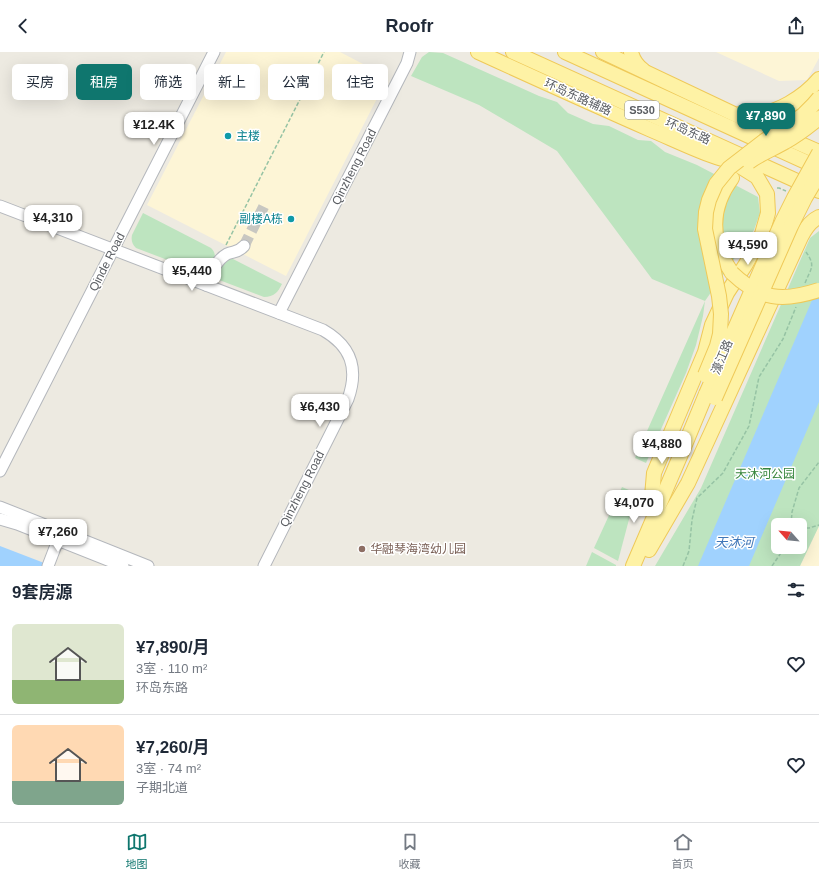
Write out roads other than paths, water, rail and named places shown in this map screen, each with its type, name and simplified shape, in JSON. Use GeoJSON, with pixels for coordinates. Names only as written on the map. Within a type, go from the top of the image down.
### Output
{"type":"FeatureCollection","features":[{"type":"Feature","properties":{"kind":"main road","name":"环岛东路辅路"},"geometry":{"type":"LineString","coordinates":[[478,52],[598,107],[698,150],[733,162],[771,168]]}},
{"type":"Feature","properties":{"kind":"main road","name":"环岛东路"},"geometry":{"type":"LineString","coordinates":[[513,52],[819,191]]}},
{"type":"Feature","properties":{"kind":"main road","name":"环岛东路"},"geometry":{"type":"LineString","coordinates":[[565,52],[819,168]]}},
{"type":"Feature","properties":{"kind":"main road"},"geometry":{"type":"LineString","coordinates":[[602,52],[819,153]]}},
{"type":"Feature","properties":{"kind":"main road"},"geometry":{"type":"LineString","coordinates":[[631,52],[634,62],[647,72]]}},
{"type":"Feature","properties":{"kind":"main road"},"geometry":{"type":"LineString","coordinates":[[518,70],[562,80],[583,89],[601,92]]}},
{"type":"Feature","properties":{"kind":"main road"},"geometry":{"type":"LineString","coordinates":[[623,78],[638,77],[660,86],[685,90]]}},
{"type":"Feature","properties":{"kind":"main road"},"geometry":{"type":"LineString","coordinates":[[735,114],[752,115],[772,111],[805,93],[814,86],[819,79]]}},
{"type":"Feature","properties":{"kind":"main road"},"geometry":{"type":"LineString","coordinates":[[753,123],[768,123],[786,117],[798,108],[819,86]]}},
{"type":"Feature","properties":{"kind":"main road"},"geometry":{"type":"LineString","coordinates":[[651,508],[672,448],[705,375],[717,346],[720,334],[721,314],[719,296],[705,229],[706,212],[709,200],[716,184],[729,168],[764,141],[803,115],[819,98]]}},
{"type":"Feature","properties":{"kind":"main road"},"geometry":{"type":"LineString","coordinates":[[819,109],[813,116],[780,138],[764,147],[750,152],[727,185],[718,203],[716,216],[717,242],[732,273],[741,282],[768,296],[793,296],[819,290]]}},
{"type":"Feature","properties":{"kind":"main road"},"geometry":{"type":"LineString","coordinates":[[732,178],[749,162],[799,134],[819,118]]}},
{"type":"Feature","properties":{"kind":"main road","name":"濠江路"},"geometry":{"type":"LineString","coordinates":[[633,566],[645,548],[711,396],[782,222],[819,153]]}},
{"type":"Feature","properties":{"kind":"main road"},"geometry":{"type":"LineString","coordinates":[[733,162],[757,177],[767,194],[768,212],[762,234]]}},
{"type":"Feature","properties":{"kind":"main road","name":"濠江路"},"geometry":{"type":"LineString","coordinates":[[711,396],[791,226],[819,174]]}},
{"type":"Feature","properties":{"kind":"main road"},"geometry":{"type":"LineString","coordinates":[[645,548],[651,508],[654,472],[705,352],[712,325],[727,293],[746,264],[762,234],[778,211],[784,208],[796,213],[800,218],[802,226],[802,243]]}},
{"type":"Feature","properties":{"kind":"main road"},"geometry":{"type":"LineString","coordinates":[[645,548],[688,482],[802,243],[806,227],[819,217]]}},
{"type":"Feature","properties":{"kind":"main road","name":"濠江路"},"geometry":{"type":"LineString","coordinates":[[642,566],[645,548]]}},
{"type":"Feature","properties":{"kind":"street","name":"Qinde Road"},"geometry":{"type":"LineString","coordinates":[[0,471],[214,52]]}},
{"type":"Feature","properties":{"kind":"street","name":"Qinzheng Road"},"geometry":{"type":"LineString","coordinates":[[279,313],[408,58],[417,52]]}},
{"type":"Feature","properties":{"kind":"street","name":"Qinzheng Road"},"geometry":{"type":"LineString","coordinates":[[0,206],[323,330],[333,336],[341,344],[348,354],[352,365],[352,388],[348,399],[264,566]]}},
{"type":"Feature","properties":{"kind":"street"},"geometry":{"type":"LineString","coordinates":[[206,285],[217,263],[228,254],[240,250],[244,246]]}},
{"type":"Feature","properties":{"kind":"street"},"geometry":{"type":"LineString","coordinates":[[0,507],[148,566]]}},
{"type":"Feature","properties":{"kind":"street"},"geometry":{"type":"LineString","coordinates":[[0,519],[17,524],[123,566]]}},
{"type":"Feature","properties":{"kind":"street"},"geometry":{"type":"LineString","coordinates":[[50,561],[58,540]]}},
{"type":"Feature","properties":{"kind":"water","name":"天沐河"},"geometry":{"type":"Polygon","coordinates":[[[819,284],[819,402],[749,566],[698,566],[819,284]]]}},
{"type":"Feature","properties":{"kind":"water"},"geometry":{"type":"Polygon","coordinates":[[[0,546],[52,566],[0,566],[0,546]]]}},
{"type":"Feature","properties":{"kind":"tunnel"},"geometry":{"type":"LineString","coordinates":[[244,246],[265,204]]}},
{"type":"Feature","properties":{"kind":"place","name":"主楼"},"geometry":{"type":"Point","coordinates":[228,136]}},
{"type":"Feature","properties":{"kind":"place","name":"副楼A栋"},"geometry":{"type":"Point","coordinates":[291,219]}},
{"type":"Feature","properties":{"kind":"place","name":"华融琴海湾幼儿园"},"geometry":{"type":"Point","coordinates":[362,549]}},
{"type":"Feature","properties":{"kind":"park label","name":"天沐河公园"},"geometry":{"type":"Point","coordinates":[765,474]}}]}
